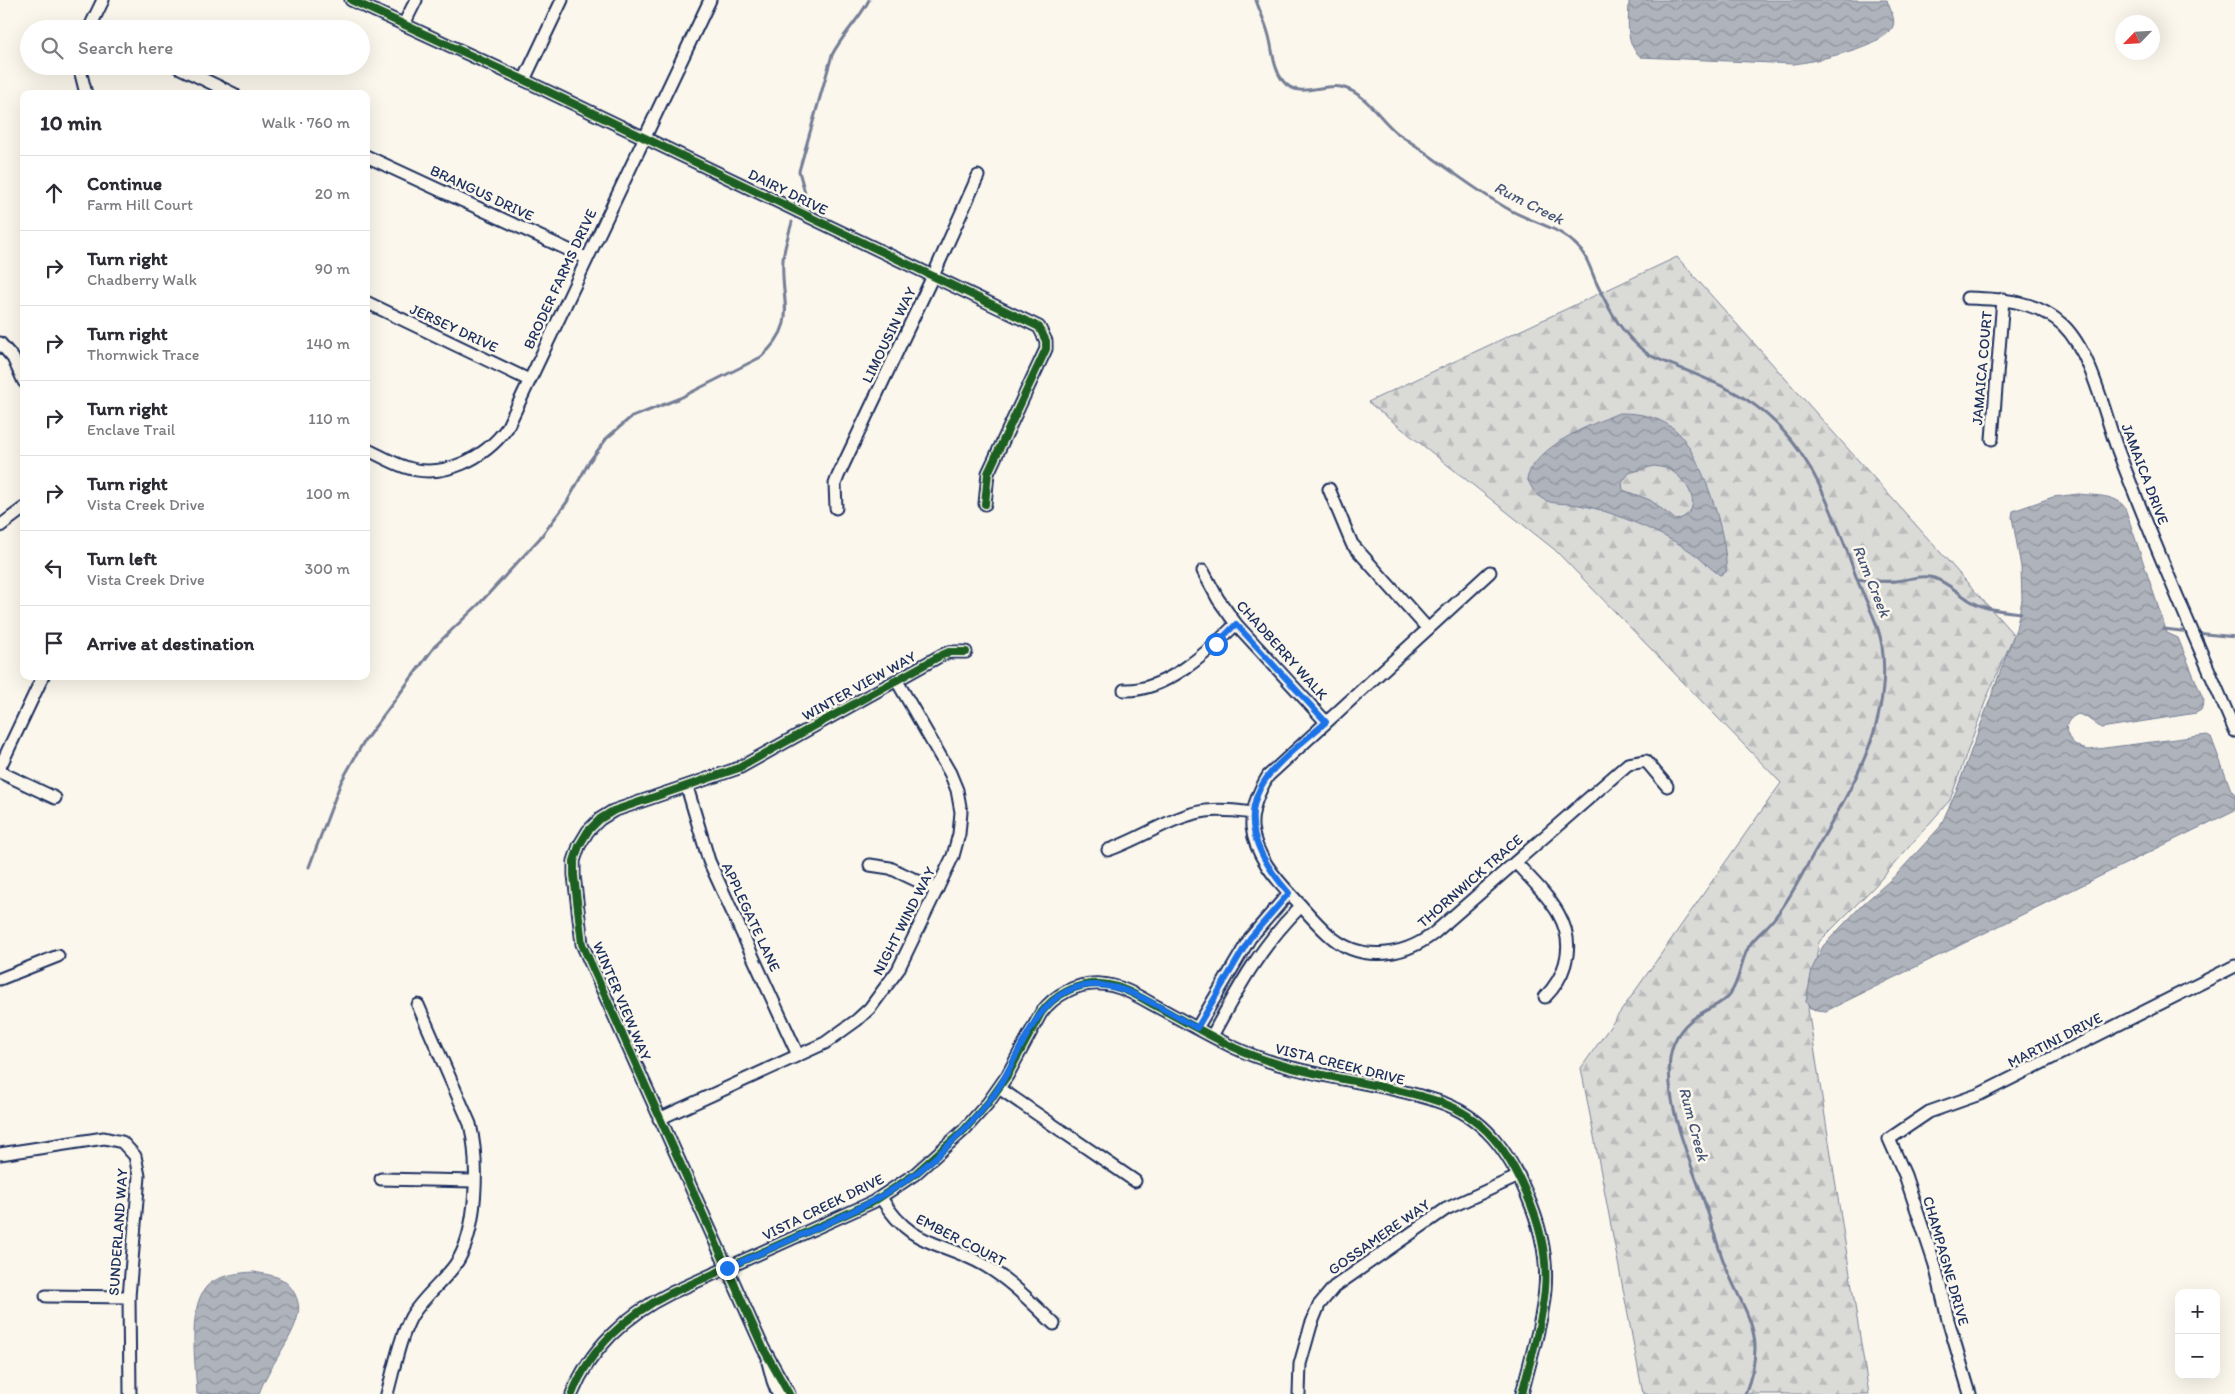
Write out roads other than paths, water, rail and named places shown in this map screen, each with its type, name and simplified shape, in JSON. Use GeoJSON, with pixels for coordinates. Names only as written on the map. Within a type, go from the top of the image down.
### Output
{"type":"FeatureCollection","features":[{"type":"Feature","properties":{"kind":"street"},"geometry":{"type":"LineString","coordinates":[[95,20],[102,0]]}},
{"type":"Feature","properties":{"kind":"street","name":"DAIRY DRIVE"},"geometry":{"type":"LineString","coordinates":[[351,0],[524,80],[1039,326],[1046,341],[1043,358],[988,474],[985,504]]}},
{"type":"Feature","properties":{"kind":"street"},"geometry":{"type":"LineString","coordinates":[[404,24],[416,0]]}},
{"type":"Feature","properties":{"kind":"street"},"geometry":{"type":"LineString","coordinates":[[524,80],[562,0]]}},
{"type":"Feature","properties":{"kind":"street","name":"BRODER FARMS DRIVE"},"geometry":{"type":"LineString","coordinates":[[370,451],[406,467],[430,470],[455,466],[487,450],[507,428],[710,0]]}},
{"type":"Feature","properties":{"kind":"street"},"geometry":{"type":"LineString","coordinates":[[82,75],[85,90]]}},
{"type":"Feature","properties":{"kind":"street"},"geometry":{"type":"LineString","coordinates":[[195,75],[226,90]]}},
{"type":"Feature","properties":{"kind":"street","name":"BRANGUS DRIVE"},"geometry":{"type":"LineString","coordinates":[[370,158],[586,258]]}},
{"type":"Feature","properties":{"kind":"street","name":"LIMOUSIN WAY"},"geometry":{"type":"LineString","coordinates":[[836,508],[835,484],[838,476],[934,276],[978,176]]}},
{"type":"Feature","properties":{"kind":"street","name":"JAMAICA DRIVE"},"geometry":{"type":"LineString","coordinates":[[1968,298],[2003,299],[2032,305],[2051,315],[2064,327],[2079,347],[2096,386],[2117,448],[2235,731]]}},
{"type":"Feature","properties":{"kind":"street","name":"JAMAICA COURT"},"geometry":{"type":"LineString","coordinates":[[1992,439],[2003,299]]}},
{"type":"Feature","properties":{"kind":"street","name":"JERSEY DRIVE"},"geometry":{"type":"LineString","coordinates":[[370,304],[529,380]]}},
{"type":"Feature","properties":{"kind":"street"},"geometry":{"type":"LineString","coordinates":[[0,343],[13,358],[20,373]]}},
{"type":"Feature","properties":{"kind":"street"},"geometry":{"type":"LineString","coordinates":[[1329,489],[1352,544],[1428,629]]}},
{"type":"Feature","properties":{"kind":"street"},"geometry":{"type":"LineString","coordinates":[[0,526],[20,511]]}},
{"type":"Feature","properties":{"kind":"street","name":"CHADBERRY WALK"},"geometry":{"type":"LineString","coordinates":[[1204,571],[1218,599],[1236,624],[1326,722]]}},
{"type":"Feature","properties":{"kind":"street","name":"THORNWICK TRACE"},"geometry":{"type":"LineString","coordinates":[[1490,572],[1272,771],[1259,793],[1253,813],[1252,825],[1259,851],[1274,877],[1329,935],[1350,948],[1364,952],[1399,952],[1412,948],[1433,934],[1628,764],[1646,761],[1667,786]]}},
{"type":"Feature","properties":{"kind":"street"},"geometry":{"type":"LineString","coordinates":[[1124,690],[1151,686],[1167,679],[1216,644],[1236,624]]}},
{"type":"Feature","properties":{"kind":"street","name":"WINTER VIEW WAY"},"geometry":{"type":"LineString","coordinates":[[789,1394],[781,1376],[767,1355],[584,951],[574,875],[574,861],[582,839],[593,825],[606,815],[624,806],[686,787],[755,760],[949,652],[966,652]]}},
{"type":"Feature","properties":{"kind":"street"},"geometry":{"type":"LineString","coordinates":[[0,767],[41,680]]}},
{"type":"Feature","properties":{"kind":"street","name":"NIGHT WIND WAY"},"geometry":{"type":"LineString","coordinates":[[660,1119],[825,1043],[858,1020],[881,996],[898,970],[957,844],[960,821],[959,801],[950,773],[897,681]]}},
{"type":"Feature","properties":{"kind":"street"},"geometry":{"type":"LineString","coordinates":[[0,772],[55,798]]}},
{"type":"Feature","properties":{"kind":"street","name":"APPLEGATE LANE"},"geometry":{"type":"LineString","coordinates":[[686,787],[709,861],[798,1055]]}},
{"type":"Feature","properties":{"kind":"street"},"geometry":{"type":"LineString","coordinates":[[1108,850],[1128,843],[1170,822],[1204,812],[1221,810],[1253,813]]}},
{"type":"Feature","properties":{"kind":"street"},"geometry":{"type":"LineString","coordinates":[[1516,863],[1555,907],[1567,935],[1566,959],[1560,977],[1545,996]]}},
{"type":"Feature","properties":{"kind":"street"},"geometry":{"type":"LineString","coordinates":[[870,865],[890,868],[937,890]]}},
{"type":"Feature","properties":{"kind":"street"},"geometry":{"type":"LineString","coordinates":[[1197,1028],[1237,957],[1262,923],[1289,893]]}},
{"type":"Feature","properties":{"kind":"street"},"geometry":{"type":"LineString","coordinates":[[1212,1036],[1252,963],[1275,933],[1300,906]]}},
{"type":"Feature","properties":{"kind":"street"},"geometry":{"type":"LineString","coordinates":[[0,978],[58,956]]}},
{"type":"Feature","properties":{"kind":"street"},"geometry":{"type":"LineString","coordinates":[[1237,957],[1252,963]]}},
{"type":"Feature","properties":{"kind":"street","name":"MARTINI DRIVE"},"geometry":{"type":"LineString","coordinates":[[1889,1139],[1929,1112],[1980,1094],[2235,966]]}},
{"type":"Feature","properties":{"kind":"street","name":"VISTA CREEK DRIVE"},"geometry":{"type":"LineString","coordinates":[[572,1394],[580,1377],[598,1350],[630,1318],[659,1299],[881,1198],[915,1174],[952,1142],[982,1111],[999,1088],[1046,1006],[1063,993],[1079,987],[1101,984],[1116,986],[1241,1051],[1282,1066],[1427,1098],[1454,1108],[1478,1123],[1494,1137],[1510,1158],[1519,1176],[1541,1232],[1546,1271],[1543,1305],[1522,1394]]}},
{"type":"Feature","properties":{"kind":"street"},"geometry":{"type":"LineString","coordinates":[[387,1394],[410,1319],[451,1271],[464,1250],[472,1221],[474,1145],[470,1124],[418,1005]]}},
{"type":"Feature","properties":{"kind":"street"},"geometry":{"type":"LineString","coordinates":[[999,1088],[1135,1181]]}},
{"type":"Feature","properties":{"kind":"street","name":"SUNDERLAND WAY"},"geometry":{"type":"LineString","coordinates":[[0,1154],[104,1138],[122,1142],[132,1151],[138,1163],[139,1176],[129,1297],[130,1394]]}},
{"type":"Feature","properties":{"kind":"street","name":"CHAMPAGNE DRIVE"},"geometry":{"type":"LineString","coordinates":[[1889,1139],[1905,1175],[1935,1265],[1948,1320],[1970,1394]]}},
{"type":"Feature","properties":{"kind":"street","name":"GOSSAMERE WAY"},"geometry":{"type":"LineString","coordinates":[[1299,1394],[1300,1364],[1311,1324],[1319,1306],[1334,1287],[1446,1209],[1519,1176]]}},
{"type":"Feature","properties":{"kind":"street"},"geometry":{"type":"LineString","coordinates":[[381,1179],[474,1182]]}},
{"type":"Feature","properties":{"kind":"street","name":"EMBER COURT"},"geometry":{"type":"LineString","coordinates":[[881,1198],[893,1215],[911,1234],[973,1260],[997,1274],[1054,1324]]}},
{"type":"Feature","properties":{"kind":"street"},"geometry":{"type":"LineString","coordinates":[[46,1296],[129,1297]]}},
{"type":"Feature","properties":{"kind":"street","name":"WINTER VIEW WAY"},"geometry":{"type":"LineString","coordinates":[[767,1355],[778,1394]]}},
{"type":"Feature","properties":{"kind":"water"},"geometry":{"type":"Polygon","coordinates":[[[1629,0],[1887,0],[1894,23],[1888,33],[1864,46],[1817,60],[1794,64],[1641,57],[1636,52],[1630,38],[1628,23],[1629,0]]]}},
{"type":"Feature","properties":{"kind":"water"},"geometry":{"type":"Polygon","coordinates":[[[1619,413],[1647,416],[1660,421],[1673,428],[1683,439],[1693,454],[1711,495],[1723,538],[1726,572],[1720,575],[1680,545],[1639,524],[1596,509],[1544,500],[1532,488],[1527,478],[1533,466],[1542,455],[1579,430],[1619,413]],[[1654,466],[1629,473],[1622,483],[1623,490],[1650,500],[1676,520],[1686,516],[1691,509],[1692,502],[1687,486],[1674,472],[1666,468],[1654,466]]]}},
{"type":"Feature","properties":{"kind":"water"},"geometry":{"type":"Polygon","coordinates":[[[2079,494],[2111,498],[2117,500],[2125,508],[2167,633],[2178,638],[2204,701],[2201,710],[2196,713],[2101,728],[2086,717],[2078,714],[2071,718],[2067,724],[2068,735],[2076,745],[2089,750],[2207,735],[2211,737],[2231,790],[2235,794],[2235,810],[1826,1011],[1810,1009],[1806,1002],[1812,969],[1823,946],[1862,905],[1897,874],[1940,827],[1957,789],[2016,629],[2022,600],[2021,567],[2012,517],[2013,511],[2053,497],[2079,494]]]}},
{"type":"Feature","properties":{"kind":"water"},"geometry":{"type":"Polygon","coordinates":[[[254,1272],[280,1278],[287,1283],[297,1300],[299,1309],[296,1323],[259,1394],[197,1394],[194,1334],[198,1303],[204,1291],[212,1282],[238,1273],[254,1272]]]}},
{"type":"Feature","properties":{"kind":"waterway"},"geometry":{"type":"LineString","coordinates":[[805,193],[799,171],[832,55],[869,0]]}},
{"type":"Feature","properties":{"kind":"waterway","name":"Rum Creek"},"geometry":{"type":"LineString","coordinates":[[1256,0],[1268,32],[1277,71],[1289,87],[1303,90],[1334,86],[1358,94],[1397,133],[1481,192],[1510,210],[1567,237],[1582,251],[1606,303],[1631,339],[1649,355],[1709,380],[1744,398],[1764,412],[1781,428],[1808,464],[1819,484],[1876,624],[1881,639],[1884,674],[1881,702],[1875,728],[1855,780],[1787,901],[1747,949],[1734,988],[1721,1002],[1698,1015],[1681,1030],[1674,1043],[1670,1058],[1671,1094],[1685,1149],[1707,1208],[1723,1260],[1751,1324],[1755,1354],[1745,1394]]}},
{"type":"Feature","properties":{"kind":"waterway"},"geometry":{"type":"LineString","coordinates":[[309,867],[341,782],[363,743],[435,646],[479,604],[540,538],[567,502],[589,462],[607,438],[630,418],[680,398],[761,357],[773,345],[780,333],[786,311],[783,260],[785,245],[792,222]]}},
{"type":"Feature","properties":{"kind":"waterway"},"geometry":{"type":"LineString","coordinates":[[1857,579],[1892,581],[1930,577],[1944,582],[1981,606],[1994,610],[2021,613]]}},
{"type":"Feature","properties":{"kind":"waterway"},"geometry":{"type":"LineString","coordinates":[[2164,629],[2190,632]]}},
{"type":"Feature","properties":{"kind":"waterway"},"geometry":{"type":"LineString","coordinates":[[2196,633],[2235,637]]}}]}
